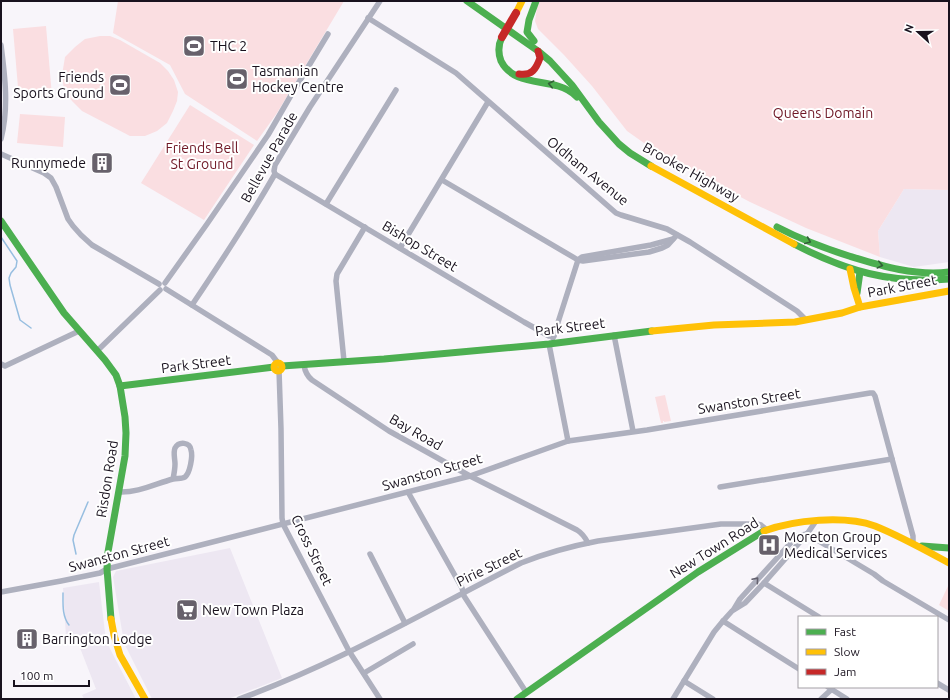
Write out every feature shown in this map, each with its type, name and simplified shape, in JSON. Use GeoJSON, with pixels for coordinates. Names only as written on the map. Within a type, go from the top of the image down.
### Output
{"type":"FeatureCollection","features":[{"type":"Feature","properties":{"kind":"main road","name":"Brooker Highway"},"geometry":{"type":"LineString","coordinates":[[467,1],[550,61],[572,85],[608,133],[630,153],[645,163],[814,255],[850,270],[873,276],[906,280],[949,279]]}},
{"type":"Feature","properties":{"kind":"main road","name":"Brooker Highway"},"geometry":{"type":"LineString","coordinates":[[478,1],[545,48],[568,70],[612,128],[638,151],[660,165],[786,232],[829,249],[872,263],[903,270],[926,273],[949,272]]}},
{"type":"Feature","properties":{"kind":"main road"},"geometry":{"type":"LineString","coordinates":[[522,1],[498,46],[500,58],[505,68],[511,74],[523,79],[547,83],[567,90],[575,95],[589,112],[593,114]]}},
{"type":"Feature","properties":{"kind":"main road"},"geometry":{"type":"LineString","coordinates":[[534,41],[527,32],[527,28],[531,12],[536,1]]}},
{"type":"Feature","properties":{"kind":"main road"},"geometry":{"type":"LineString","coordinates":[[502,38],[504,60],[511,69],[518,74],[528,75],[533,72],[540,58],[538,51]]}},
{"type":"Feature","properties":{"kind":"main road","name":"Risdon Road"},"geometry":{"type":"LineString","coordinates":[[1,222],[54,300],[116,375],[120,386],[125,417],[125,456],[108,552],[107,569],[110,612],[114,635],[120,655],[145,699]]}},
{"type":"Feature","properties":{"kind":"main road"},"geometry":{"type":"LineString","coordinates":[[829,249],[835,254],[855,263],[860,272]]}},
{"type":"Feature","properties":{"kind":"main road","name":"Park Street"},"geometry":{"type":"LineString","coordinates":[[850,270],[860,307]]}},
{"type":"Feature","properties":{"kind":"main road","name":"Park Street"},"geometry":{"type":"LineString","coordinates":[[857,297],[860,272]]}},
{"type":"Feature","properties":{"kind":"main road"},"geometry":{"type":"LineString","coordinates":[[858,285],[866,276],[873,276]]}},
{"type":"Feature","properties":{"kind":"main road","name":"Park Street"},"geometry":{"type":"LineString","coordinates":[[120,386],[278,367],[384,359],[714,325],[785,323],[845,312],[860,307],[949,291]]}},
{"type":"Feature","properties":{"kind":"main road","name":"New Town Road"},"geometry":{"type":"LineString","coordinates":[[521,697],[674,588],[717,559],[767,530],[788,524],[828,520],[849,520],[874,526],[947,560]]}},
{"type":"Feature","properties":{"kind":"main road"},"geometry":{"type":"LineString","coordinates":[[915,545],[949,548]]}},
{"type":"Feature","properties":{"kind":"street","name":"Bellevue Parade"},"geometry":{"type":"LineString","coordinates":[[192,304],[231,247],[275,174],[275,165],[310,107],[380,1]]}},
{"type":"Feature","properties":{"kind":"street","name":"Oldham Avenue"},"geometry":{"type":"LineString","coordinates":[[368,18],[456,73],[616,213],[667,230],[675,237],[690,242],[797,311],[806,320]]}},
{"type":"Feature","properties":{"kind":"street"},"geometry":{"type":"LineString","coordinates":[[97,351],[162,286],[207,224],[268,135],[328,34]]}},
{"type":"Feature","properties":{"kind":"street"},"geometry":{"type":"LineString","coordinates":[[1,45],[4,65],[6,107],[1,139]]}},
{"type":"Feature","properties":{"kind":"street"},"geometry":{"type":"LineString","coordinates":[[326,204],[396,90]]}},
{"type":"Feature","properties":{"kind":"street"},"geometry":{"type":"LineString","coordinates":[[400,248],[488,102]]}},
{"type":"Feature","properties":{"kind":"street"},"geometry":{"type":"LineString","coordinates":[[1,154],[44,173],[51,178],[68,219],[81,235],[92,244],[192,304],[272,355],[278,367]]}},
{"type":"Feature","properties":{"kind":"street","name":"Bishop Street"},"geometry":{"type":"LineString","coordinates":[[275,174],[549,336],[552,341]]}},
{"type":"Feature","properties":{"kind":"street"},"geometry":{"type":"LineString","coordinates":[[442,180],[578,260]]}},
{"type":"Feature","properties":{"kind":"street"},"geometry":{"type":"LineString","coordinates":[[344,362],[336,281],[337,274],[365,227]]}},
{"type":"Feature","properties":{"kind":"street"},"geometry":{"type":"LineString","coordinates":[[568,441],[552,341],[578,260],[582,257],[651,245],[675,237]]}},
{"type":"Feature","properties":{"kind":"street"},"geometry":{"type":"LineString","coordinates":[[1,364],[5,366],[80,331]]}},
{"type":"Feature","properties":{"kind":"street"},"geometry":{"type":"LineString","coordinates":[[614,335],[633,431]]}},
{"type":"Feature","properties":{"kind":"street","name":"Bay Road"},"geometry":{"type":"LineString","coordinates":[[304,365],[307,376],[312,380],[389,430],[470,476],[577,530],[582,533],[588,543]]}},
{"type":"Feature","properties":{"kind":"street","name":"Cross Street"},"geometry":{"type":"LineString","coordinates":[[278,367],[283,524],[349,651],[380,699]]}},
{"type":"Feature","properties":{"kind":"street","name":"Swanston Street"},"geometry":{"type":"LineString","coordinates":[[1,592],[100,573],[107,569],[470,476],[568,441],[647,430],[870,392],[874,393],[875,396],[892,459]]}},
{"type":"Feature","properties":{"kind":"street"},"geometry":{"type":"LineString","coordinates":[[119,492],[127,492],[184,477],[190,469],[192,454],[191,448],[188,444],[183,443],[176,447],[174,452],[175,465],[173,479]]}},
{"type":"Feature","properties":{"kind":"street"},"geometry":{"type":"LineString","coordinates":[[720,487],[892,459],[914,536],[915,545]]}},
{"type":"Feature","properties":{"kind":"street"},"geometry":{"type":"LineString","coordinates":[[408,492],[521,697]]}},
{"type":"Feature","properties":{"kind":"street"},"geometry":{"type":"LineString","coordinates":[[732,611],[745,603],[764,583],[807,534],[816,521]]}},
{"type":"Feature","properties":{"kind":"street","name":"Pirie Street"},"geometry":{"type":"LineString","coordinates":[[239,699],[308,671],[521,563],[535,558],[588,543],[721,524],[757,524],[761,525],[767,530]]}},
{"type":"Feature","properties":{"kind":"street"},"geometry":{"type":"LineString","coordinates":[[673,699],[714,632],[740,599],[797,536],[807,534],[949,620]]}},
{"type":"Feature","properties":{"kind":"street"},"geometry":{"type":"LineString","coordinates":[[370,554],[405,623]]}},
{"type":"Feature","properties":{"kind":"street"},"geometry":{"type":"LineString","coordinates":[[764,583],[817,616]]}},
{"type":"Feature","properties":{"kind":"street"},"geometry":{"type":"LineString","coordinates":[[723,621],[798,668]]}},
{"type":"Feature","properties":{"kind":"street"},"geometry":{"type":"LineString","coordinates":[[364,673],[413,644]]}},
{"type":"Feature","properties":{"kind":"street"},"geometry":{"type":"LineString","coordinates":[[684,681],[713,699]]}},
{"type":"Feature","properties":{"kind":"street"},"geometry":{"type":"LineString","coordinates":[[938,684],[949,690]]}},
{"type":"Feature","properties":{"kind":"street"},"geometry":{"type":"LineString","coordinates":[[822,699],[830,688],[847,699]]}},
{"type":"Feature","properties":{"kind":"shaded area"},"geometry":{"type":"Polygon","coordinates":[[[904,189],[949,190],[949,262],[914,267],[880,257],[878,231],[904,189]]]}},
{"type":"Feature","properties":{"kind":"shaded area","name":"New Town Plaza"},"geometry":{"type":"Polygon","coordinates":[[[230,548],[282,678],[228,699],[152,699],[124,643],[113,577],[116,571],[230,548]]]}},
{"type":"Feature","properties":{"kind":"shaded area"},"geometry":{"type":"Polygon","coordinates":[[[99,582],[106,641],[136,699],[84,699],[82,695],[96,689],[75,635],[66,637],[63,588],[99,582]]]}},
{"type":"Feature","properties":{"kind":"green space","name":"Tasmanian Hockey Centre"},"geometry":{"type":"Polygon","coordinates":[[[118,1],[344,1],[277,113],[257,141],[185,94],[170,65],[113,33],[118,1]]]}},
{"type":"Feature","properties":{"kind":"green space","name":"Queens Domain"},"geometry":{"type":"Polygon","coordinates":[[[540,1],[949,1],[949,190],[904,189],[878,231],[880,257],[806,228],[750,202],[661,155],[627,131],[592,86],[538,29],[535,21],[537,8],[540,1]]]}},
{"type":"Feature","properties":{"kind":"green space"},"geometry":{"type":"Polygon","coordinates":[[[46,26],[52,96],[19,99],[13,29],[46,26]]]}},
{"type":"Feature","properties":{"kind":"green space","name":"Friends Sports Ground"},"geometry":{"type":"Polygon","coordinates":[[[110,36],[120,40],[160,63],[174,80],[178,92],[177,101],[167,123],[157,131],[145,136],[130,136],[82,111],[64,90],[62,75],[65,57],[85,39],[110,36]]]}},
{"type":"Feature","properties":{"kind":"green space","name":"Friends Bell St Ground"},"geometry":{"type":"Polygon","coordinates":[[[190,105],[254,145],[204,220],[141,183],[190,105]]]}},
{"type":"Feature","properties":{"kind":"green space"},"geometry":{"type":"Polygon","coordinates":[[[20,114],[65,117],[63,147],[17,143],[20,114]]]}},
{"type":"Feature","properties":{"kind":"green space"},"geometry":{"type":"Polygon","coordinates":[[[665,395],[671,421],[663,421],[663,423],[661,423],[655,397],[665,395]]]}},
{"type":"Feature","properties":{"kind":"green space"},"geometry":{"type":"Polygon","coordinates":[[[949,584],[949,611],[939,605],[949,584]]]}},
{"type":"Feature","properties":{"kind":"waterway"},"geometry":{"type":"LineString","coordinates":[[1,237],[17,261],[16,267],[9,278],[20,320],[31,328]]}},
{"type":"Feature","properties":{"kind":"waterway"},"geometry":{"type":"LineString","coordinates":[[76,554],[73,540],[74,535],[88,502]]}},
{"type":"Feature","properties":{"kind":"waterway"},"geometry":{"type":"LineString","coordinates":[[63,593],[64,614],[69,625]]}},
{"type":"Feature","properties":{"kind":"traffic: fast"},"geometry":{"type":"LineString","coordinates":[[467,1],[550,61],[572,85],[599,122],[619,144],[651,166]]}},
{"type":"Feature","properties":{"kind":"traffic: fast"},"geometry":{"type":"LineString","coordinates":[[534,41],[527,32],[529,20],[536,1]]}},
{"type":"Feature","properties":{"kind":"traffic: fast"},"geometry":{"type":"LineString","coordinates":[[502,37],[499,46],[500,58],[506,68],[512,73],[526,80],[561,87],[577,97]]}},
{"type":"Feature","properties":{"kind":"traffic: fast"},"geometry":{"type":"LineString","coordinates":[[1,221],[64,313],[105,360],[116,375],[120,386],[126,433],[125,456],[108,552],[107,569],[111,619]]}},
{"type":"Feature","properties":{"kind":"traffic: fast"},"geometry":{"type":"LineString","coordinates":[[777,227],[821,246],[886,267],[923,273],[949,272]]}},
{"type":"Feature","properties":{"kind":"traffic: fast"},"geometry":{"type":"LineString","coordinates":[[794,244],[832,262],[869,274],[907,279],[949,279]]}},
{"type":"Feature","properties":{"kind":"traffic: fast"},"geometry":{"type":"LineString","coordinates":[[857,293],[860,272]]}},
{"type":"Feature","properties":{"kind":"traffic: fast"},"geometry":{"type":"LineString","coordinates":[[282,366],[384,359],[549,344],[652,331]]}},
{"type":"Feature","properties":{"kind":"traffic: fast"},"geometry":{"type":"LineString","coordinates":[[120,386],[274,367]]}},
{"type":"Feature","properties":{"kind":"traffic: fast"},"geometry":{"type":"LineString","coordinates":[[517,699],[698,572],[764,531]]}},
{"type":"Feature","properties":{"kind":"traffic: fast"},"geometry":{"type":"LineString","coordinates":[[922,546],[949,548]]}},
{"type":"Feature","properties":{"kind":"traffic: slow"},"geometry":{"type":"LineString","coordinates":[[516,13],[522,1]]}},
{"type":"Feature","properties":{"kind":"traffic: slow"},"geometry":{"type":"LineString","coordinates":[[651,166],[794,244]]}},
{"type":"Feature","properties":{"kind":"traffic: slow"},"geometry":{"type":"LineString","coordinates":[[850,269],[860,307]]}},
{"type":"Feature","properties":{"kind":"traffic: slow"},"geometry":{"type":"LineString","coordinates":[[652,331],[714,325],[795,322],[842,313],[860,307],[949,291]]}},
{"type":"Feature","properties":{"kind":"traffic: slow"},"geometry":{"type":"LineString","coordinates":[[278,363],[281,364],[282,367],[281,370],[278,371],[275,370],[274,367],[275,364],[278,363]]}},
{"type":"Feature","properties":{"kind":"traffic: slow"},"geometry":{"type":"LineString","coordinates":[[764,531],[790,524],[819,520],[863,523],[894,534],[949,563]]}},
{"type":"Feature","properties":{"kind":"traffic: slow"},"geometry":{"type":"LineString","coordinates":[[111,619],[120,655],[145,699]]}},
{"type":"Feature","properties":{"kind":"traffic: jam"},"geometry":{"type":"LineString","coordinates":[[502,37],[516,13]]}},
{"type":"Feature","properties":{"kind":"traffic: jam"},"geometry":{"type":"LineString","coordinates":[[519,74],[527,74],[533,71],[540,58],[538,51]]}},
{"type":"Feature","properties":{"kind":"place","name":"THC 2"},"geometry":{"type":"Point","coordinates":[194,46]}},
{"type":"Feature","properties":{"kind":"place","name":"Tasmanian Hockey Centre"},"geometry":{"type":"Point","coordinates":[237,79]}},
{"type":"Feature","properties":{"kind":"place","name":"Friends Sports Ground"},"geometry":{"type":"Point","coordinates":[120,85]}},
{"type":"Feature","properties":{"kind":"place","name":"Runnymede"},"geometry":{"type":"Point","coordinates":[102,163]}},
{"type":"Feature","properties":{"kind":"place","name":"Moreton Group Medical Services"},"geometry":{"type":"Point","coordinates":[769,545]}},
{"type":"Feature","properties":{"kind":"place","name":"New Town Plaza"},"geometry":{"type":"Point","coordinates":[187,610]}},
{"type":"Feature","properties":{"kind":"place","name":"Barrington Lodge"},"geometry":{"type":"Point","coordinates":[27,639]}}]}
